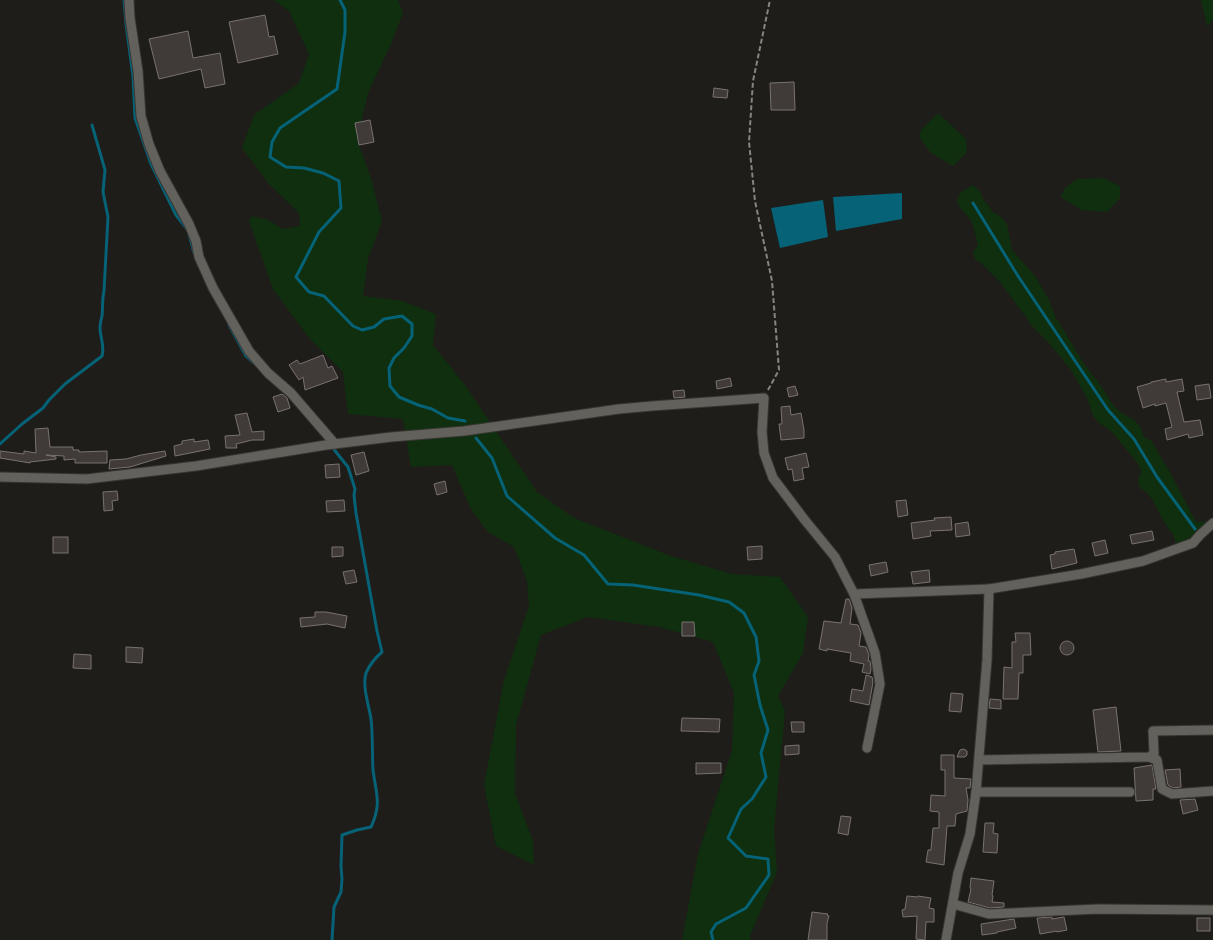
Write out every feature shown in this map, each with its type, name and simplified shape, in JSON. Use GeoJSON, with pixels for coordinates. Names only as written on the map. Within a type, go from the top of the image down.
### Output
{"type":"FeatureCollection","features":[{"type":"Feature","properties":{"kind":"street"},"geometry":{"type":"LineString","coordinates":[[129,0],[138,70],[141,116],[149,144],[160,171],[189,224],[196,241],[199,257],[249,351],[268,373],[291,393],[335,444]]}},
{"type":"Feature","properties":{"kind":"street"},"geometry":{"type":"LineString","coordinates":[[0,477],[87,478],[196,466],[390,437],[464,431],[644,407],[764,398],[762,432],[764,453],[773,478],[835,556],[854,594],[875,653],[880,684],[867,748]]}},
{"type":"Feature","properties":{"kind":"street"},"geometry":{"type":"LineString","coordinates":[[854,594],[989,589],[1081,574],[1142,561],[1193,544],[1213,523]]}},
{"type":"Feature","properties":{"kind":"street"},"geometry":{"type":"LineString","coordinates":[[946,940],[958,873],[970,834],[976,792],[987,660],[989,589]]}},
{"type":"Feature","properties":{"kind":"street"},"geometry":{"type":"LineString","coordinates":[[1149,757],[1154,754],[1153,731],[1213,730]]}},
{"type":"Feature","properties":{"kind":"street"},"geometry":{"type":"LineString","coordinates":[[979,760],[1149,757],[1157,760],[1162,789],[1172,794],[1213,792]]}},
{"type":"Feature","properties":{"kind":"street"},"geometry":{"type":"LineString","coordinates":[[976,792],[1130,792]]}},
{"type":"Feature","properties":{"kind":"street"},"geometry":{"type":"LineString","coordinates":[[952,904],[989,914],[1098,909],[1213,910]]}},
{"type":"Feature","properties":{"kind":"path"},"geometry":{"type":"LineString","coordinates":[[764,398],[779,370],[772,281],[755,201],[749,142],[754,81],[770,0]]}},
{"type":"Feature","properties":{"kind":"green space"},"geometry":{"type":"Polygon","coordinates":[[[274,0],[398,0],[403,13],[368,93],[357,140],[371,178],[382,221],[368,259],[363,296],[402,301],[436,314],[433,345],[465,385],[537,492],[574,518],[671,556],[732,574],[780,577],[808,617],[803,653],[778,696],[785,711],[774,830],[777,872],[750,936],[751,940],[682,940],[698,854],[732,751],[734,693],[713,642],[659,627],[588,617],[541,635],[516,725],[515,794],[533,841],[534,865],[496,846],[484,785],[504,680],[529,606],[527,581],[514,547],[488,532],[471,509],[452,465],[411,467],[403,419],[348,414],[343,372],[309,338],[273,289],[249,221],[252,216],[268,220],[283,229],[300,226],[299,213],[269,184],[242,148],[254,115],[299,83],[309,54],[289,11],[274,0]]]}},
{"type":"Feature","properties":{"kind":"green space"},"geometry":{"type":"Polygon","coordinates":[[[1201,0],[1213,0],[1213,20],[1207,26],[1201,0]]]}},
{"type":"Feature","properties":{"kind":"green space"},"geometry":{"type":"Polygon","coordinates":[[[938,113],[966,139],[967,152],[953,166],[930,152],[919,136],[921,130],[938,113]]]}},
{"type":"Feature","properties":{"kind":"green space"},"geometry":{"type":"Polygon","coordinates":[[[1103,178],[1120,186],[1120,198],[1107,212],[1081,210],[1061,197],[1064,189],[1077,179],[1103,178]]]}},
{"type":"Feature","properties":{"kind":"green space"},"geometry":{"type":"Polygon","coordinates":[[[973,185],[980,191],[983,199],[993,212],[1007,224],[1012,250],[1035,276],[1049,300],[1055,316],[1083,362],[1113,405],[1135,421],[1141,428],[1144,437],[1152,441],[1196,522],[1213,521],[1213,523],[1177,550],[1174,536],[1152,499],[1140,488],[1138,480],[1141,472],[1139,465],[1112,432],[1093,416],[1088,400],[1071,370],[1031,325],[999,281],[975,259],[973,252],[978,245],[972,222],[957,201],[960,193],[973,185]]]}},
{"type":"Feature","properties":{"kind":"water"},"geometry":{"type":"Polygon","coordinates":[[[902,193],[902,219],[836,231],[833,197],[902,193]]]}},
{"type":"Feature","properties":{"kind":"water"},"geometry":{"type":"Polygon","coordinates":[[[823,200],[828,237],[780,248],[771,208],[823,200]]]}},
{"type":"Feature","properties":{"kind":"building"},"geometry":{"type":"Polygon","coordinates":[[[265,15],[269,37],[274,36],[278,54],[238,63],[229,22],[265,15]]]}},
{"type":"Feature","properties":{"kind":"building"},"geometry":{"type":"Polygon","coordinates":[[[188,31],[193,58],[220,53],[225,84],[205,88],[201,69],[159,79],[149,39],[188,31]]]}},
{"type":"Feature","properties":{"kind":"building"},"geometry":{"type":"Polygon","coordinates":[[[794,82],[795,110],[771,110],[770,83],[794,82]]]}},
{"type":"Feature","properties":{"kind":"building"},"geometry":{"type":"Polygon","coordinates":[[[714,88],[728,90],[727,98],[713,97],[714,88]]]}},
{"type":"Feature","properties":{"kind":"building"},"geometry":{"type":"Polygon","coordinates":[[[370,120],[374,142],[359,145],[355,123],[370,120]]]}},
{"type":"Feature","properties":{"kind":"building"},"geometry":{"type":"Polygon","coordinates":[[[323,355],[328,368],[332,366],[338,378],[305,390],[303,377],[299,380],[289,365],[297,360],[300,364],[323,355]]]}},
{"type":"Feature","properties":{"kind":"building"},"geometry":{"type":"Polygon","coordinates":[[[730,378],[732,386],[717,389],[716,381],[730,378]]]}},
{"type":"Feature","properties":{"kind":"building"},"geometry":{"type":"Polygon","coordinates":[[[1166,379],[1166,382],[1182,379],[1184,391],[1177,392],[1184,422],[1200,420],[1203,435],[1189,438],[1188,434],[1167,440],[1165,429],[1172,427],[1166,403],[1143,408],[1137,387],[1166,379]]]}},
{"type":"Feature","properties":{"kind":"building"},"geometry":{"type":"Polygon","coordinates":[[[1209,384],[1211,398],[1197,400],[1195,386],[1209,384]]]}},
{"type":"Feature","properties":{"kind":"building"},"geometry":{"type":"Polygon","coordinates":[[[795,386],[798,395],[789,397],[787,388],[795,386]]]}},
{"type":"Feature","properties":{"kind":"building"},"geometry":{"type":"Polygon","coordinates":[[[684,390],[685,397],[674,398],[673,391],[684,390]]]}},
{"type":"Feature","properties":{"kind":"building"},"geometry":{"type":"Polygon","coordinates":[[[282,394],[287,398],[290,408],[278,412],[273,397],[282,394]]]}},
{"type":"Feature","properties":{"kind":"building"},"geometry":{"type":"Polygon","coordinates":[[[790,406],[791,415],[801,413],[804,438],[781,440],[779,424],[782,424],[781,407],[790,406]]]}},
{"type":"Feature","properties":{"kind":"building"},"geometry":{"type":"Polygon","coordinates":[[[247,413],[252,432],[264,431],[264,440],[252,440],[236,444],[237,448],[226,448],[225,436],[240,435],[235,415],[247,413]]]}},
{"type":"Feature","properties":{"kind":"building"},"geometry":{"type":"Polygon","coordinates":[[[48,428],[50,447],[73,447],[73,450],[79,450],[79,452],[107,451],[107,463],[75,463],[75,459],[64,460],[64,456],[46,455],[56,457],[56,459],[30,463],[0,458],[0,451],[24,454],[24,451],[36,453],[35,429],[48,428]]]}},
{"type":"Feature","properties":{"kind":"building"},"geometry":{"type":"Polygon","coordinates":[[[194,439],[194,442],[208,440],[210,449],[175,456],[174,446],[182,444],[182,441],[194,439]]]}},
{"type":"Feature","properties":{"kind":"building"},"geometry":{"type":"Polygon","coordinates":[[[165,451],[166,456],[130,467],[109,469],[110,460],[126,459],[165,451]]]}},
{"type":"Feature","properties":{"kind":"building"},"geometry":{"type":"Polygon","coordinates":[[[364,452],[369,471],[356,475],[351,455],[364,452]]]}},
{"type":"Feature","properties":{"kind":"building"},"geometry":{"type":"Polygon","coordinates":[[[806,453],[809,467],[802,468],[804,479],[794,481],[792,469],[788,470],[785,458],[806,453]]]}},
{"type":"Feature","properties":{"kind":"building"},"geometry":{"type":"Polygon","coordinates":[[[339,464],[340,477],[326,478],[325,465],[339,464]]]}},
{"type":"Feature","properties":{"kind":"building"},"geometry":{"type":"Polygon","coordinates":[[[445,481],[447,492],[437,495],[434,484],[445,481]]]}},
{"type":"Feature","properties":{"kind":"building"},"geometry":{"type":"Polygon","coordinates":[[[117,491],[118,500],[112,501],[113,510],[104,511],[103,492],[117,491]]]}},
{"type":"Feature","properties":{"kind":"building"},"geometry":{"type":"Polygon","coordinates":[[[344,500],[345,511],[327,512],[326,501],[344,500]]]}},
{"type":"Feature","properties":{"kind":"building"},"geometry":{"type":"Polygon","coordinates":[[[906,500],[908,515],[898,517],[896,501],[906,500]]]}},
{"type":"Feature","properties":{"kind":"building"},"geometry":{"type":"Polygon","coordinates":[[[951,517],[952,530],[930,531],[931,536],[913,539],[911,523],[935,520],[934,518],[951,517]]]}},
{"type":"Feature","properties":{"kind":"building"},"geometry":{"type":"Polygon","coordinates":[[[968,522],[970,535],[956,537],[955,524],[968,522]]]}},
{"type":"Feature","properties":{"kind":"building"},"geometry":{"type":"Polygon","coordinates":[[[1152,531],[1154,540],[1132,544],[1130,535],[1152,531]]]}},
{"type":"Feature","properties":{"kind":"building"},"geometry":{"type":"Polygon","coordinates":[[[53,537],[68,537],[68,553],[53,553],[53,537]]]}},
{"type":"Feature","properties":{"kind":"building"},"geometry":{"type":"Polygon","coordinates":[[[1105,540],[1108,553],[1095,556],[1092,543],[1105,540]]]}},
{"type":"Feature","properties":{"kind":"building"},"geometry":{"type":"Polygon","coordinates":[[[762,546],[762,559],[748,560],[747,547],[762,546]]]}},
{"type":"Feature","properties":{"kind":"building"},"geometry":{"type":"Polygon","coordinates":[[[332,547],[343,547],[343,556],[332,557],[332,547]]]}},
{"type":"Feature","properties":{"kind":"building"},"geometry":{"type":"Polygon","coordinates":[[[1074,549],[1077,563],[1052,569],[1050,555],[1055,554],[1055,552],[1074,549]]]}},
{"type":"Feature","properties":{"kind":"building"},"geometry":{"type":"Polygon","coordinates":[[[886,562],[888,572],[871,576],[869,565],[886,562]]]}},
{"type":"Feature","properties":{"kind":"building"},"geometry":{"type":"Polygon","coordinates":[[[354,570],[357,582],[346,584],[343,572],[354,570]]]}},
{"type":"Feature","properties":{"kind":"building"},"geometry":{"type":"Polygon","coordinates":[[[929,570],[930,582],[913,584],[911,572],[929,570]]]}},
{"type":"Feature","properties":{"kind":"building"},"geometry":{"type":"Polygon","coordinates":[[[846,599],[849,599],[852,608],[850,624],[858,625],[861,633],[859,646],[866,647],[869,655],[870,674],[862,672],[864,664],[850,661],[851,653],[819,649],[824,621],[841,623],[846,599]]]}},
{"type":"Feature","properties":{"kind":"building"},"geometry":{"type":"Polygon","coordinates":[[[315,612],[347,616],[345,628],[327,624],[301,627],[300,618],[315,617],[315,612]]]}},
{"type":"Feature","properties":{"kind":"building"},"geometry":{"type":"Polygon","coordinates":[[[682,622],[694,622],[695,636],[682,636],[682,622]]]}},
{"type":"Feature","properties":{"kind":"building"},"geometry":{"type":"Polygon","coordinates":[[[1015,633],[1030,633],[1031,655],[1023,655],[1023,673],[1019,673],[1018,699],[1003,699],[1004,667],[1012,668],[1012,642],[1016,642],[1015,633]]]}},
{"type":"Feature","properties":{"kind":"building"},"geometry":{"type":"Polygon","coordinates":[[[1064,641],[1070,641],[1074,648],[1070,655],[1064,655],[1060,651],[1060,645],[1064,641]]]}},
{"type":"Feature","properties":{"kind":"building"},"geometry":{"type":"Polygon","coordinates":[[[126,647],[143,648],[142,663],[126,662],[126,647]]]}},
{"type":"Feature","properties":{"kind":"building"},"geometry":{"type":"Polygon","coordinates":[[[74,654],[91,655],[91,669],[73,668],[74,654]]]}},
{"type":"Feature","properties":{"kind":"building"},"geometry":{"type":"Polygon","coordinates":[[[866,675],[872,677],[873,682],[869,705],[850,701],[852,689],[863,691],[866,675]]]}},
{"type":"Feature","properties":{"kind":"building"},"geometry":{"type":"Polygon","coordinates":[[[951,693],[963,694],[961,712],[949,711],[951,693]]]}},
{"type":"Feature","properties":{"kind":"building"},"geometry":{"type":"Polygon","coordinates":[[[990,699],[1001,700],[1001,709],[989,708],[990,699]]]}},
{"type":"Feature","properties":{"kind":"building"},"geometry":{"type":"Polygon","coordinates":[[[1116,707],[1121,751],[1098,752],[1093,710],[1116,707]]]}},
{"type":"Feature","properties":{"kind":"building"},"geometry":{"type":"Polygon","coordinates":[[[682,718],[720,719],[719,732],[681,731],[682,718]]]}},
{"type":"Feature","properties":{"kind":"building"},"geometry":{"type":"Polygon","coordinates":[[[791,722],[804,722],[804,732],[792,732],[791,722]]]}},
{"type":"Feature","properties":{"kind":"building"},"geometry":{"type":"Polygon","coordinates":[[[799,745],[799,754],[785,755],[785,746],[799,745]]]}},
{"type":"Feature","properties":{"kind":"building"},"geometry":{"type":"Polygon","coordinates":[[[964,749],[967,751],[967,755],[965,757],[957,757],[960,750],[964,749]]]}},
{"type":"Feature","properties":{"kind":"building"},"geometry":{"type":"Polygon","coordinates":[[[941,755],[954,755],[954,778],[971,779],[970,788],[966,788],[967,811],[956,814],[955,826],[947,826],[944,865],[926,862],[928,850],[931,850],[933,828],[939,828],[939,812],[930,811],[931,795],[945,796],[945,770],[941,770],[941,755]]]}},
{"type":"Feature","properties":{"kind":"building"},"geometry":{"type":"Polygon","coordinates":[[[696,763],[721,763],[721,773],[696,774],[696,763]]]}},
{"type":"Feature","properties":{"kind":"building"},"geometry":{"type":"Polygon","coordinates":[[[1152,765],[1156,789],[1153,789],[1153,800],[1136,801],[1134,768],[1152,765]]]}},
{"type":"Feature","properties":{"kind":"building"},"geometry":{"type":"Polygon","coordinates":[[[1180,769],[1181,787],[1173,788],[1168,785],[1165,770],[1180,769]]]}},
{"type":"Feature","properties":{"kind":"building"},"geometry":{"type":"Polygon","coordinates":[[[1195,799],[1198,810],[1183,814],[1180,800],[1195,799]]]}},
{"type":"Feature","properties":{"kind":"building"},"geometry":{"type":"Polygon","coordinates":[[[841,816],[851,817],[848,835],[838,833],[841,816]]]}},
{"type":"Feature","properties":{"kind":"building"},"geometry":{"type":"Polygon","coordinates":[[[985,823],[994,823],[993,833],[998,834],[997,853],[983,852],[985,823]]]}},
{"type":"Feature","properties":{"kind":"building"},"geometry":{"type":"Polygon","coordinates":[[[971,878],[994,881],[992,902],[1004,903],[1004,907],[990,908],[968,902],[971,878]]]}},
{"type":"Feature","properties":{"kind":"building"},"geometry":{"type":"Polygon","coordinates":[[[907,896],[931,898],[929,908],[934,909],[934,922],[926,922],[925,940],[916,939],[917,916],[903,917],[902,910],[905,909],[907,896]]]}},
{"type":"Feature","properties":{"kind":"building"},"geometry":{"type":"Polygon","coordinates":[[[812,912],[828,914],[827,940],[808,940],[812,912]]]}},
{"type":"Feature","properties":{"kind":"building"},"geometry":{"type":"Polygon","coordinates":[[[1052,917],[1052,919],[1064,917],[1067,930],[1040,934],[1037,918],[1052,917]]]}},
{"type":"Feature","properties":{"kind":"building"},"geometry":{"type":"Polygon","coordinates":[[[1197,918],[1210,918],[1210,931],[1197,931],[1197,918]]]}},
{"type":"Feature","properties":{"kind":"building"},"geometry":{"type":"Polygon","coordinates":[[[1014,919],[1016,928],[982,935],[981,924],[1014,919]]]}},
{"type":"Feature","properties":{"kind":"waterway"},"geometry":{"type":"LineString","coordinates":[[124,0],[133,76],[135,118],[151,164],[176,215],[187,229]]}},
{"type":"Feature","properties":{"kind":"waterway"},"geometry":{"type":"LineString","coordinates":[[340,0],[345,10],[345,32],[337,89],[280,128],[272,142],[270,157],[286,167],[304,168],[323,173],[339,181],[341,208],[319,232],[296,277],[309,292],[324,296],[353,326],[362,330],[374,327],[384,319],[402,316],[412,324],[412,336],[394,358],[389,368],[390,386],[399,397],[432,409],[448,418],[465,421]]}},
{"type":"Feature","properties":{"kind":"waterway"},"geometry":{"type":"LineString","coordinates":[[0,444],[43,408],[65,384],[102,356],[103,348],[100,326],[108,217],[103,192],[105,170],[92,125]]}},
{"type":"Feature","properties":{"kind":"waterway"},"geometry":{"type":"LineString","coordinates":[[973,203],[1018,276],[1108,410],[1134,439],[1157,477],[1195,529]]}},
{"type":"Feature","properties":{"kind":"waterway"},"geometry":{"type":"LineString","coordinates":[[189,234],[194,253]]}},
{"type":"Feature","properties":{"kind":"waterway"},"geometry":{"type":"LineString","coordinates":[[229,325],[246,356],[255,364]]}},
{"type":"Feature","properties":{"kind":"waterway"},"geometry":{"type":"LineString","coordinates":[[476,438],[492,458],[507,496],[555,538],[584,555],[608,584],[633,585],[699,595],[729,602],[744,613],[756,637],[759,661],[754,675],[760,705],[768,730],[761,753],[766,777],[752,799],[741,809],[728,838],[746,856],[768,859],[769,875],[746,908],[716,924],[711,932],[713,940]]}},
{"type":"Feature","properties":{"kind":"waterway"},"geometry":{"type":"LineString","coordinates":[[332,447],[348,467],[355,489],[356,513],[382,652],[371,664],[365,678],[365,690],[372,725],[373,770],[377,799],[376,811],[371,827],[342,835],[341,892],[334,907],[332,940]]}}]}
